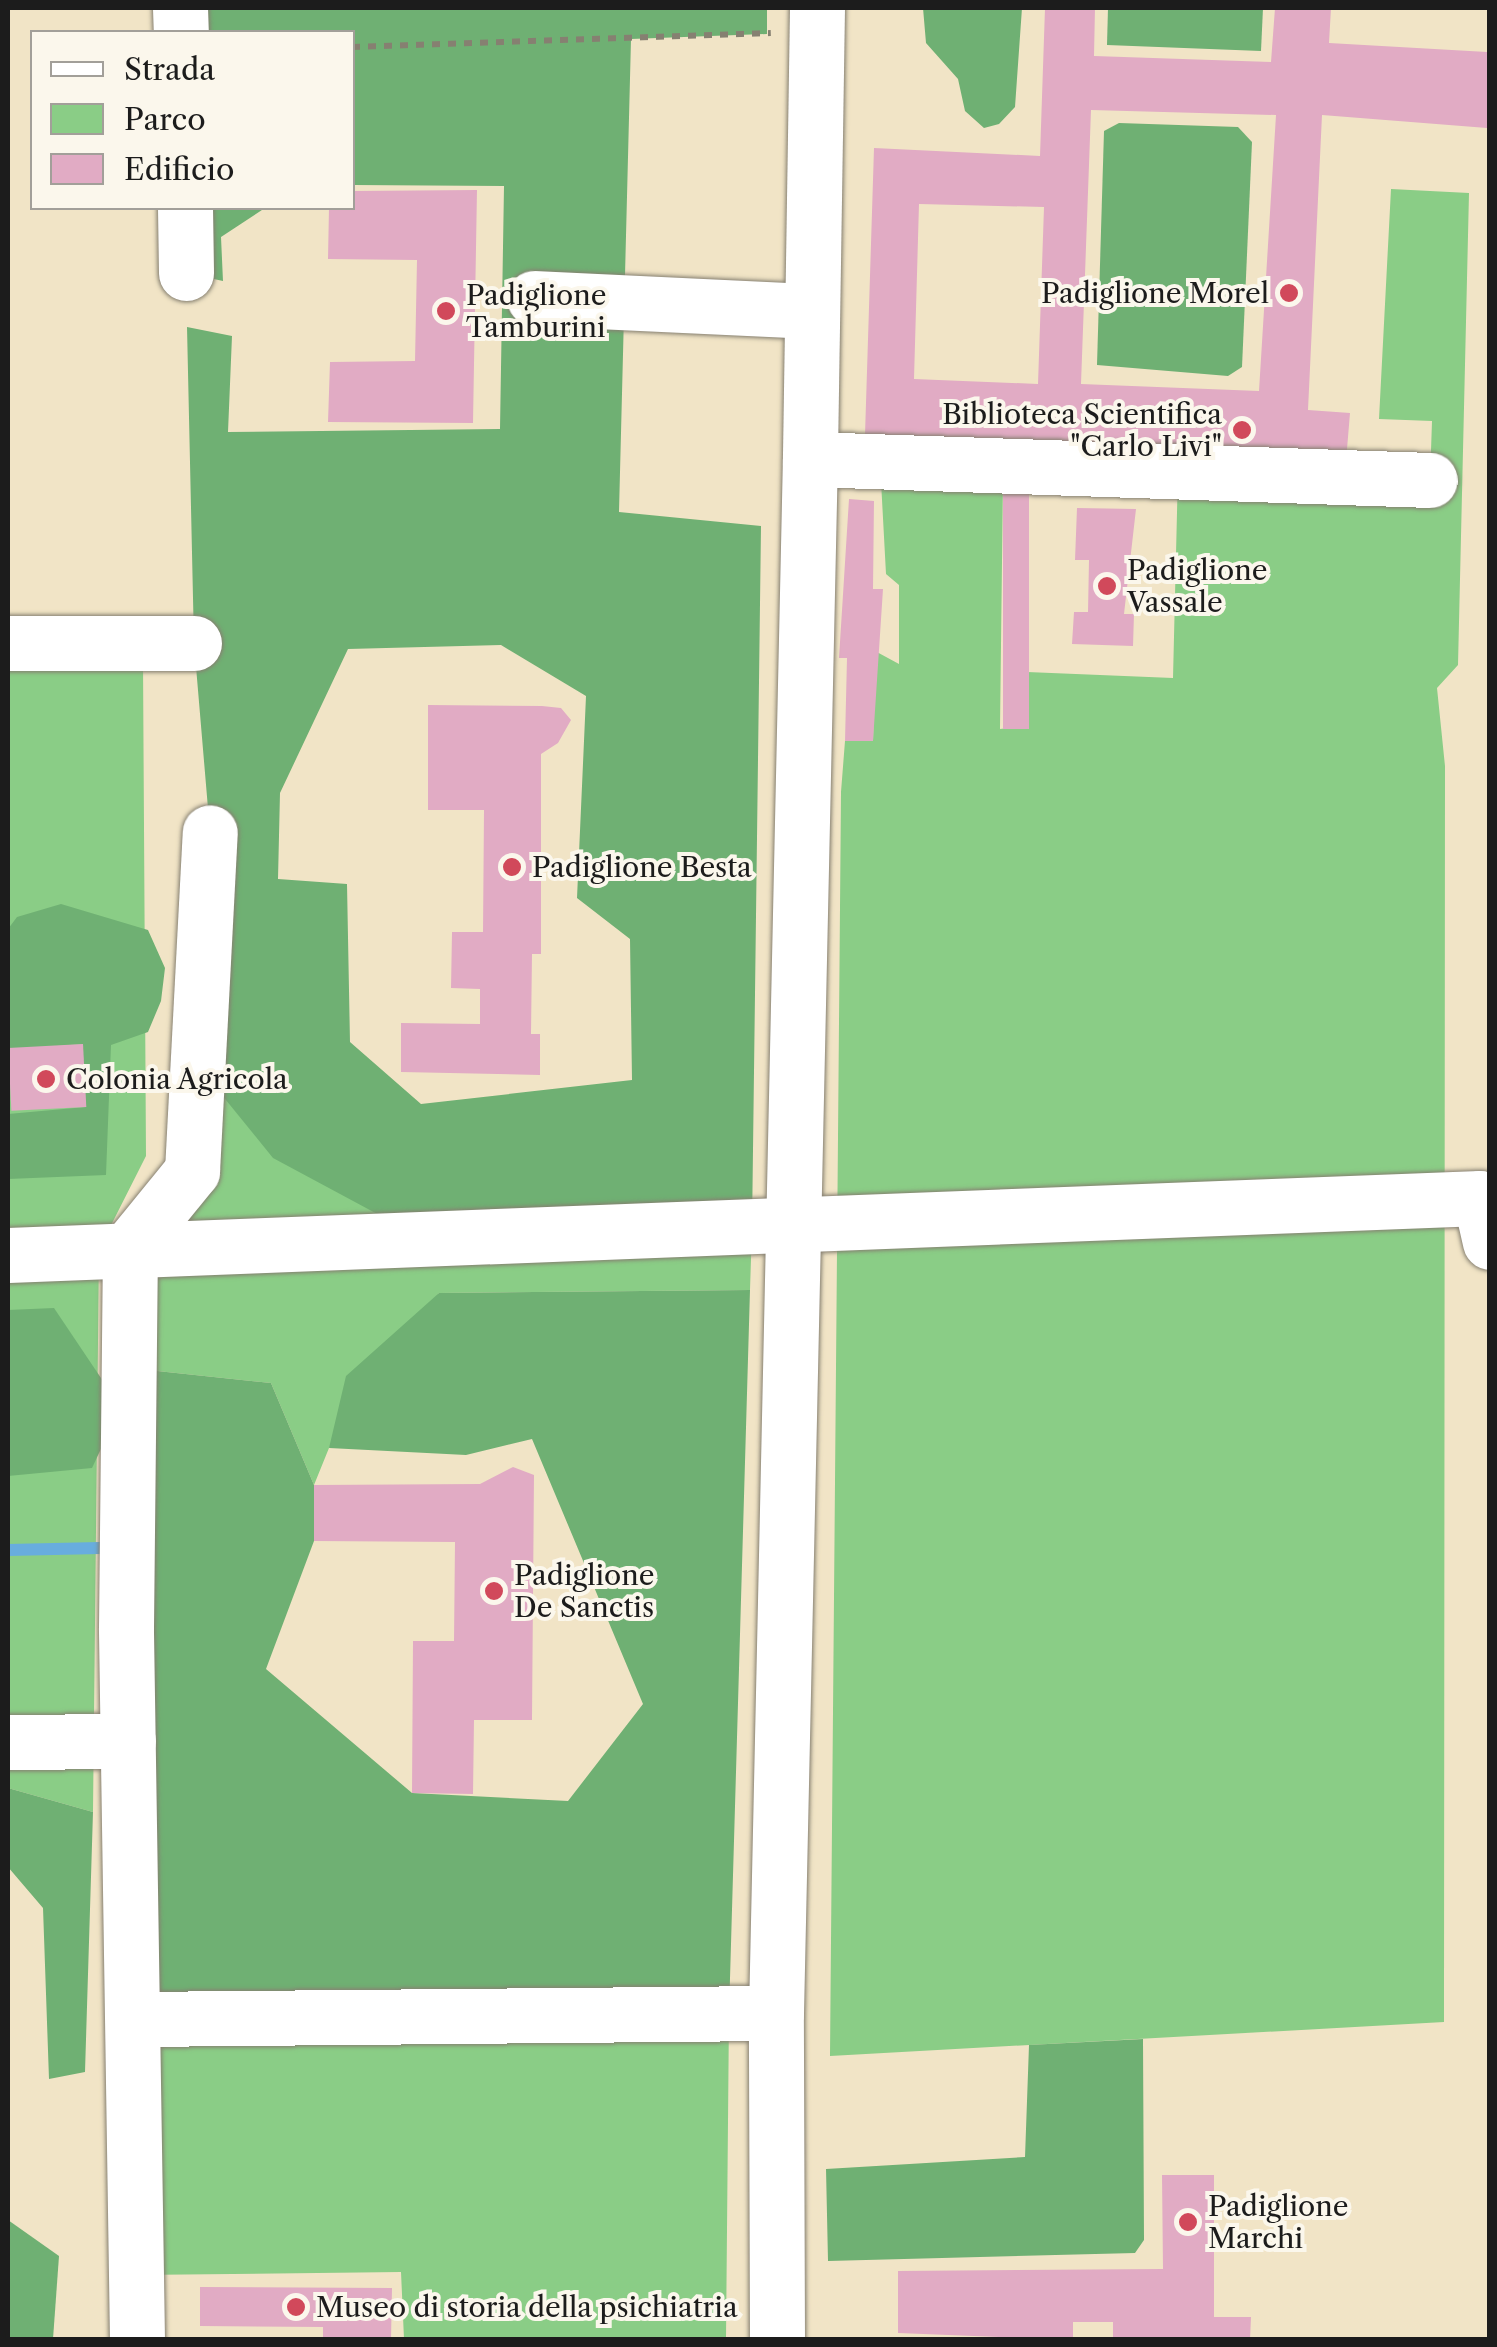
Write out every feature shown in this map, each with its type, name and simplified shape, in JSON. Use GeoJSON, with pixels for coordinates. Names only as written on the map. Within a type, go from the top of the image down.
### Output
{"type":"FeatureCollection","features":[{"type":"Feature","properties":{"kind":"street"},"geometry":{"type":"LineString","coordinates":[[777,2340],[776,2013],[796,1227],[817,20]]}},
{"type":"Feature","properties":{"kind":"street"},"geometry":{"type":"LineString","coordinates":[[184,210],[186,273]]}},
{"type":"Feature","properties":{"kind":"street"},"geometry":{"type":"LineString","coordinates":[[534,298],[812,310]]}},
{"type":"Feature","properties":{"kind":"street"},"geometry":{"type":"LineString","coordinates":[[810,458],[1430,480]]}},
{"type":"Feature","properties":{"kind":"street"},"geometry":{"type":"LineString","coordinates":[[8,643],[194,643]]}},
{"type":"Feature","properties":{"kind":"street"},"geometry":{"type":"LineString","coordinates":[[137,2340],[136,2019],[128,1740],[130,1247],[192,1171],[210,832]]}},
{"type":"Feature","properties":{"kind":"street"},"geometry":{"type":"LineString","coordinates":[[8,1255],[130,1247],[796,1227],[1481,1198],[1490,1242]]}},
{"type":"Feature","properties":{"kind":"street"},"geometry":{"type":"LineString","coordinates":[[8,1742],[128,1740]]}},
{"type":"Feature","properties":{"kind":"street"},"geometry":{"type":"LineString","coordinates":[[136,2019],[776,2013]]}},
{"type":"Feature","properties":{"kind":"path"},"geometry":{"type":"LineString","coordinates":[[355,47],[817,20]]}},
{"type":"Feature","properties":{"kind":"green space"},"geometry":{"type":"Polygon","coordinates":[[[180,8],[767,8],[767,34],[631,39],[619,512],[761,526],[752,1228],[422,1238],[273,1158],[217,1089],[210,832],[194,643],[187,327],[232,336],[228,432],[500,429],[504,186],[355,185],[355,30],[181,30],[180,8]],[[501,645],[348,649],[280,793],[278,879],[347,884],[350,1042],[421,1104],[632,1080],[630,939],[577,898],[586,696],[501,645]]]}},
{"type":"Feature","properties":{"kind":"green space"},"geometry":{"type":"Polygon","coordinates":[[[923,8],[1022,8],[1015,107],[999,124],[984,128],[965,111],[958,79],[926,43],[923,8]]]}},
{"type":"Feature","properties":{"kind":"green space"},"geometry":{"type":"Polygon","coordinates":[[[1108,8],[1263,8],[1261,51],[1107,45],[1108,8]]]}},
{"type":"Feature","properties":{"kind":"green space"},"geometry":{"type":"Polygon","coordinates":[[[1119,123],[1238,127],[1252,142],[1242,367],[1228,376],[1097,365],[1104,131],[1119,123]]]}},
{"type":"Feature","properties":{"kind":"green space"},"geometry":{"type":"Polygon","coordinates":[[[1391,189],[1469,193],[1458,665],[1437,688],[1445,766],[1444,2022],[830,2056],[841,792],[845,741],[873,741],[875,651],[899,664],[899,585],[886,574],[881,481],[1003,479],[1000,729],[1026,726],[1027,672],[1173,678],[1178,471],[1430,480],[1432,421],[1379,419],[1391,189]]]}},
{"type":"Feature","properties":{"kind":"green space"},"geometry":{"type":"Polygon","coordinates":[[[185,210],[262,210],[221,237],[223,281],[186,273],[185,210]]]}},
{"type":"Feature","properties":{"kind":"green space"},"geometry":{"type":"Polygon","coordinates":[[[8,660],[143,661],[146,1156],[99,1249],[93,1812],[8,1788],[8,660]]]}},
{"type":"Feature","properties":{"kind":"green space"},"geometry":{"type":"Polygon","coordinates":[[[61,904],[148,930],[165,968],[161,1001],[148,1032],[111,1045],[106,1175],[8,1179],[8,1114],[86,1107],[82,1044],[8,1050],[8,929],[17,917],[61,904]]]}},
{"type":"Feature","properties":{"kind":"green space"},"geometry":{"type":"Polygon","coordinates":[[[217,1089],[752,1228],[750,1290],[439,1293],[329,1448],[314,1485],[271,1383],[129,1368],[130,1247],[217,1089]]]}},
{"type":"Feature","properties":{"kind":"green space"},"geometry":{"type":"Polygon","coordinates":[[[750,1290],[729,2013],[136,2019],[129,1368],[271,1383],[314,1485],[314,1541],[266,1669],[412,1793],[568,1801],[643,1704],[532,1439],[466,1455],[329,1448],[346,1376],[439,1293],[750,1290]]]}},
{"type":"Feature","properties":{"kind":"green space"},"geometry":{"type":"Polygon","coordinates":[[[54,1308],[103,1381],[107,1436],[92,1468],[8,1476],[8,1310],[54,1308]]]}},
{"type":"Feature","properties":{"kind":"green space"},"geometry":{"type":"Polygon","coordinates":[[[8,1788],[93,1812],[85,2072],[49,2079],[43,1908],[8,1867],[8,1788]]]}},
{"type":"Feature","properties":{"kind":"green space"},"geometry":{"type":"Polygon","coordinates":[[[729,2013],[726,2339],[404,2339],[401,2272],[137,2275],[136,2019],[729,2013]]]}},
{"type":"Feature","properties":{"kind":"green space"},"geometry":{"type":"Polygon","coordinates":[[[1143,2039],[1144,2240],[1135,2253],[828,2261],[826,2169],[1025,2157],[1029,2045],[1143,2039]]]}},
{"type":"Feature","properties":{"kind":"green space"},"geometry":{"type":"Polygon","coordinates":[[[8,2220],[59,2256],[53,2339],[8,2339],[8,2220]]]}},
{"type":"Feature","properties":{"kind":"building","name":"Padiglione Morel"},"geometry":{"type":"Polygon","coordinates":[[[1045,8],[1095,8],[1094,56],[1271,62],[1275,8],[1331,8],[1329,43],[1487,52],[1487,128],[1322,115],[1308,410],[1350,413],[1346,461],[865,435],[874,148],[1040,156],[1045,8]],[[1091,110],[1081,384],[1259,391],[1276,115],[1091,110]],[[919,204],[914,379],[1038,384],[1044,207],[919,204]]]}},
{"type":"Feature","properties":{"kind":"building","name":"Padiglione Tamburini"},"geometry":{"type":"Polygon","coordinates":[[[477,190],[473,423],[328,422],[330,362],[415,361],[417,260],[328,259],[329,210],[355,210],[355,191],[477,190]]]}},
{"type":"Feature","properties":{"kind":"building"},"geometry":{"type":"Polygon","coordinates":[[[1003,479],[1029,479],[1029,729],[1003,729],[1003,479]]]}},
{"type":"Feature","properties":{"kind":"building"},"geometry":{"type":"Polygon","coordinates":[[[849,499],[874,501],[873,589],[883,589],[873,741],[845,741],[847,658],[839,658],[849,499]]]}},
{"type":"Feature","properties":{"kind":"building","name":"Padiglione Vassale"},"geometry":{"type":"Polygon","coordinates":[[[1077,508],[1136,509],[1124,614],[1134,614],[1133,646],[1072,644],[1074,612],[1088,612],[1089,560],[1075,560],[1077,508]]]}},
{"type":"Feature","properties":{"kind":"building","name":"Padiglione Besta"},"geometry":{"type":"Polygon","coordinates":[[[428,705],[542,706],[561,708],[571,720],[558,743],[541,754],[541,954],[532,954],[531,1034],[540,1034],[540,1075],[401,1072],[401,1023],[480,1024],[480,989],[451,988],[452,932],[483,932],[484,810],[428,810],[428,705]]]}},
{"type":"Feature","properties":{"kind":"building","name":"Colonia Agricola"},"geometry":{"type":"Polygon","coordinates":[[[83,1044],[86,1107],[11,1111],[8,1048],[83,1044]]]}},
{"type":"Feature","properties":{"kind":"building","name":"Padiglione De Sanctis"},"geometry":{"type":"Polygon","coordinates":[[[513,1467],[534,1475],[532,1720],[474,1720],[473,1794],[412,1793],[413,1641],[454,1641],[455,1542],[314,1541],[314,1485],[480,1484],[513,1467]]]}},
{"type":"Feature","properties":{"kind":"building","name":"Padiglione Marchi"},"geometry":{"type":"Polygon","coordinates":[[[1162,2175],[1214,2175],[1214,2317],[1251,2317],[1250,2340],[1113,2340],[1113,2322],[1073,2322],[1073,2340],[898,2333],[898,2271],[1163,2269],[1162,2175]]]}},
{"type":"Feature","properties":{"kind":"building","name":"Museo di storia della psichiatria"},"geometry":{"type":"Polygon","coordinates":[[[200,2287],[392,2288],[391,2340],[323,2340],[323,2327],[200,2326],[200,2287]]]}},
{"type":"Feature","properties":{"kind":"waterway"},"geometry":{"type":"LineString","coordinates":[[8,1550],[100,1548]]}},
{"type":"Feature","properties":{"kind":"place","name":"Padiglione Morel"},"geometry":{"type":"Point","coordinates":[1289,293]}},
{"type":"Feature","properties":{"kind":"place","name":"Padiglione Tamburini"},"geometry":{"type":"Point","coordinates":[446,311]}},
{"type":"Feature","properties":{"kind":"place","name":"Biblioteca Scientifica \"Carlo Livi\""},"geometry":{"type":"Point","coordinates":[1242,430]}},
{"type":"Feature","properties":{"kind":"place","name":"Padiglione Vassale"},"geometry":{"type":"Point","coordinates":[1107,586]}},
{"type":"Feature","properties":{"kind":"place","name":"Padiglione Besta"},"geometry":{"type":"Point","coordinates":[512,867]}},
{"type":"Feature","properties":{"kind":"place","name":"Colonia Agricola"},"geometry":{"type":"Point","coordinates":[46,1079]}},
{"type":"Feature","properties":{"kind":"place","name":"Padiglione De Sanctis"},"geometry":{"type":"Point","coordinates":[494,1591]}},
{"type":"Feature","properties":{"kind":"place","name":"Padiglione Marchi"},"geometry":{"type":"Point","coordinates":[1188,2222]}},
{"type":"Feature","properties":{"kind":"place","name":"Museo di storia della psichiatria"},"geometry":{"type":"Point","coordinates":[296,2307]}}]}
